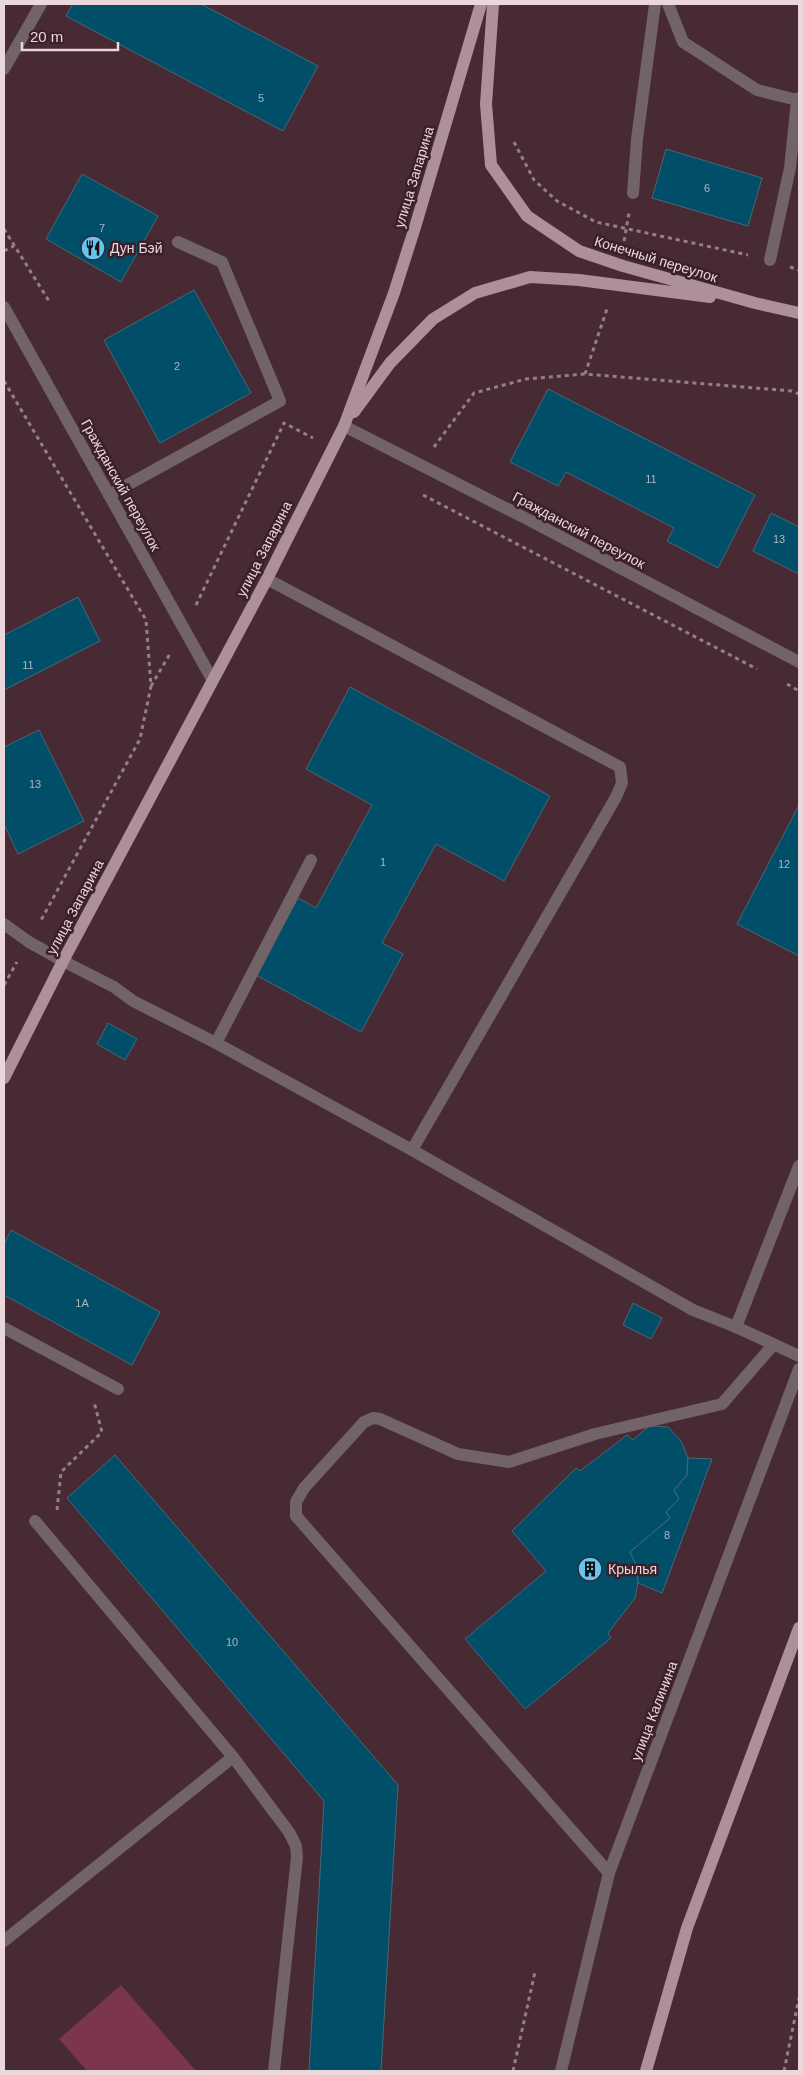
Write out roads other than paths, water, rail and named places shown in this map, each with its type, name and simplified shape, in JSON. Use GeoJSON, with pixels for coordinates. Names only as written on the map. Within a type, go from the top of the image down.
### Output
{"type":"FeatureCollection","features":[{"type":"Feature","properties":{"kind":"main road","name":"улица Запарина"},"geometry":{"type":"LineString","coordinates":[[4,1078],[63,961],[267,578],[344,426],[394,293],[481,4]]}},
{"type":"Feature","properties":{"kind":"main road","name":"Конечный переулок"},"geometry":{"type":"LineString","coordinates":[[493,4],[486,104],[491,165],[527,216],[579,251],[623,266],[754,303],[799,313]]}},
{"type":"Feature","properties":{"kind":"main road"},"geometry":{"type":"LineString","coordinates":[[344,426],[390,362],[433,319],[474,293],[530,277],[579,280],[754,303]]}},
{"type":"Feature","properties":{"kind":"main road"},"geometry":{"type":"LineString","coordinates":[[646,2071],[687,1928],[799,1628]]}},
{"type":"Feature","properties":{"kind":"street"},"geometry":{"type":"LineString","coordinates":[[4,69],[41,4]]}},
{"type":"Feature","properties":{"kind":"street"},"geometry":{"type":"LineString","coordinates":[[634,193],[637,139],[654,4]]}},
{"type":"Feature","properties":{"kind":"street"},"geometry":{"type":"LineString","coordinates":[[668,4],[683,42],[757,90],[798,99],[790,168],[770,260]]}},
{"type":"Feature","properties":{"kind":"street"},"geometry":{"type":"LineString","coordinates":[[109,495],[280,401],[222,262],[178,242]]}},
{"type":"Feature","properties":{"kind":"street","name":"Гражданский переулок"},"geometry":{"type":"LineString","coordinates":[[4,307],[212,679]]}},
{"type":"Feature","properties":{"kind":"street","name":"Гражданский переулок"},"geometry":{"type":"LineString","coordinates":[[344,426],[527,519],[799,662]]}},
{"type":"Feature","properties":{"kind":"street"},"geometry":{"type":"LineString","coordinates":[[267,578],[620,767],[622,783],[616,797],[412,1150]]}},
{"type":"Feature","properties":{"kind":"street"},"geometry":{"type":"LineString","coordinates":[[216,1043],[311,860]]}},
{"type":"Feature","properties":{"kind":"street"},"geometry":{"type":"LineString","coordinates":[[4,924],[29,942],[114,987],[133,1001],[216,1043],[412,1150],[693,1310],[736,1327],[799,1356]]}},
{"type":"Feature","properties":{"kind":"street"},"geometry":{"type":"LineString","coordinates":[[736,1327],[799,1166]]}},
{"type":"Feature","properties":{"kind":"street"},"geometry":{"type":"LineString","coordinates":[[4,1328],[118,1389]]}},
{"type":"Feature","properties":{"kind":"street"},"geometry":{"type":"LineString","coordinates":[[609,1873],[296,1516],[296,1502],[304,1488],[364,1422],[373,1418],[380,1419],[458,1454],[509,1462],[595,1434],[722,1404],[773,1345]]}},
{"type":"Feature","properties":{"kind":"street","name":"улица Калинина"},"geometry":{"type":"LineString","coordinates":[[561,2071],[609,1873],[799,1369]]}},
{"type":"Feature","properties":{"kind":"street"},"geometry":{"type":"LineString","coordinates":[[36,1521],[232,1757],[289,1832],[296,1846],[297,1857],[274,2071]]}},
{"type":"Feature","properties":{"kind":"street"},"geometry":{"type":"LineString","coordinates":[[4,1942],[232,1757]]}},
{"type":"Feature","properties":{"kind":"place","name":"Дун Бэй"},"geometry":{"type":"Point","coordinates":[93,248]}},
{"type":"Feature","properties":{"kind":"place","name":"Крылья"},"geometry":{"type":"Point","coordinates":[590,1569]}}]}
